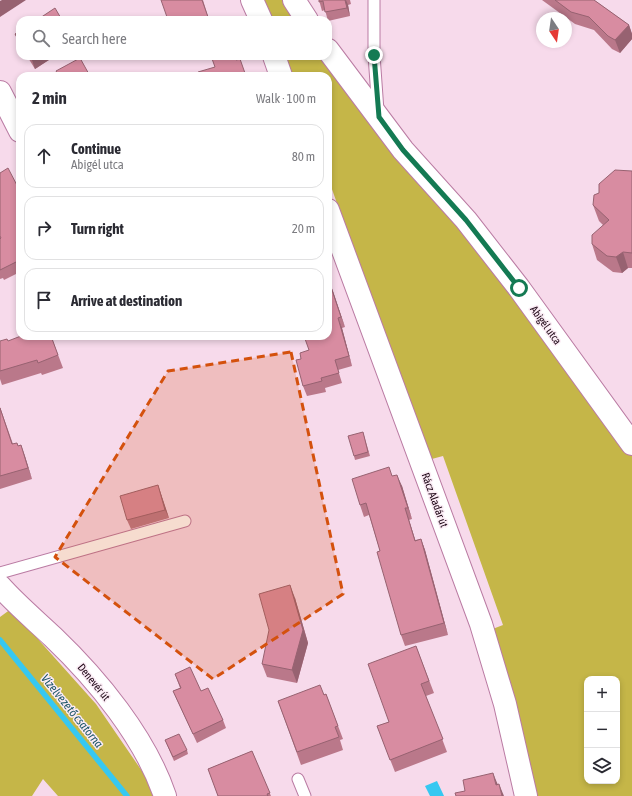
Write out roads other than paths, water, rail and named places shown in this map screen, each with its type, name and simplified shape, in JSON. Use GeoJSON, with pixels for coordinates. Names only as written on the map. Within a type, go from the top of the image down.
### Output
{"type":"FeatureCollection","features":[{"type":"Feature","properties":{"kind":"street"},"geometry":{"type":"LineString","coordinates":[[252,0],[259,16]]}},
{"type":"Feature","properties":{"kind":"street"},"geometry":{"type":"LineString","coordinates":[[294,0],[304,16]]}},
{"type":"Feature","properties":{"kind":"street"},"geometry":{"type":"LineString","coordinates":[[332,55],[379,117]]}},
{"type":"Feature","properties":{"kind":"street"},"geometry":{"type":"LineString","coordinates":[[275,60],[280,72]]}},
{"type":"Feature","properties":{"kind":"street"},"geometry":{"type":"LineString","coordinates":[[0,92],[16,123]]}},
{"type":"Feature","properties":{"kind":"street","name":"Abigél utca"},"geometry":{"type":"LineString","coordinates":[[379,117],[403,150],[466,220],[519,288],[632,444]]}},
{"type":"Feature","properties":{"kind":"street","name":"Rácz Aladár út"},"geometry":{"type":"LineString","coordinates":[[332,221],[481,624],[506,704],[526,796]]}},
{"type":"Feature","properties":{"kind":"street","name":"Denevér út"},"geometry":{"type":"LineString","coordinates":[[2,593],[78,662],[110,701],[137,738],[158,775],[165,796]]}},
{"type":"Feature","properties":{"kind":"lane"},"geometry":{"type":"LineString","coordinates":[[374,0],[374,55],[379,117]]}},
{"type":"Feature","properties":{"kind":"lane"},"geometry":{"type":"LineString","coordinates":[[0,573],[185,520]]}},
{"type":"Feature","properties":{"kind":"lane"},"geometry":{"type":"LineString","coordinates":[[298,779],[305,796]]}},
{"type":"Feature","properties":{"kind":"water"},"geometry":{"type":"Polygon","coordinates":[[[437,781],[444,796],[430,796],[425,786],[437,781]]]}},
{"type":"Feature","properties":{"kind":"waterway","name":"Vízelvezető csatorna"},"geometry":{"type":"LineString","coordinates":[[0,640],[127,796]]}}]}
